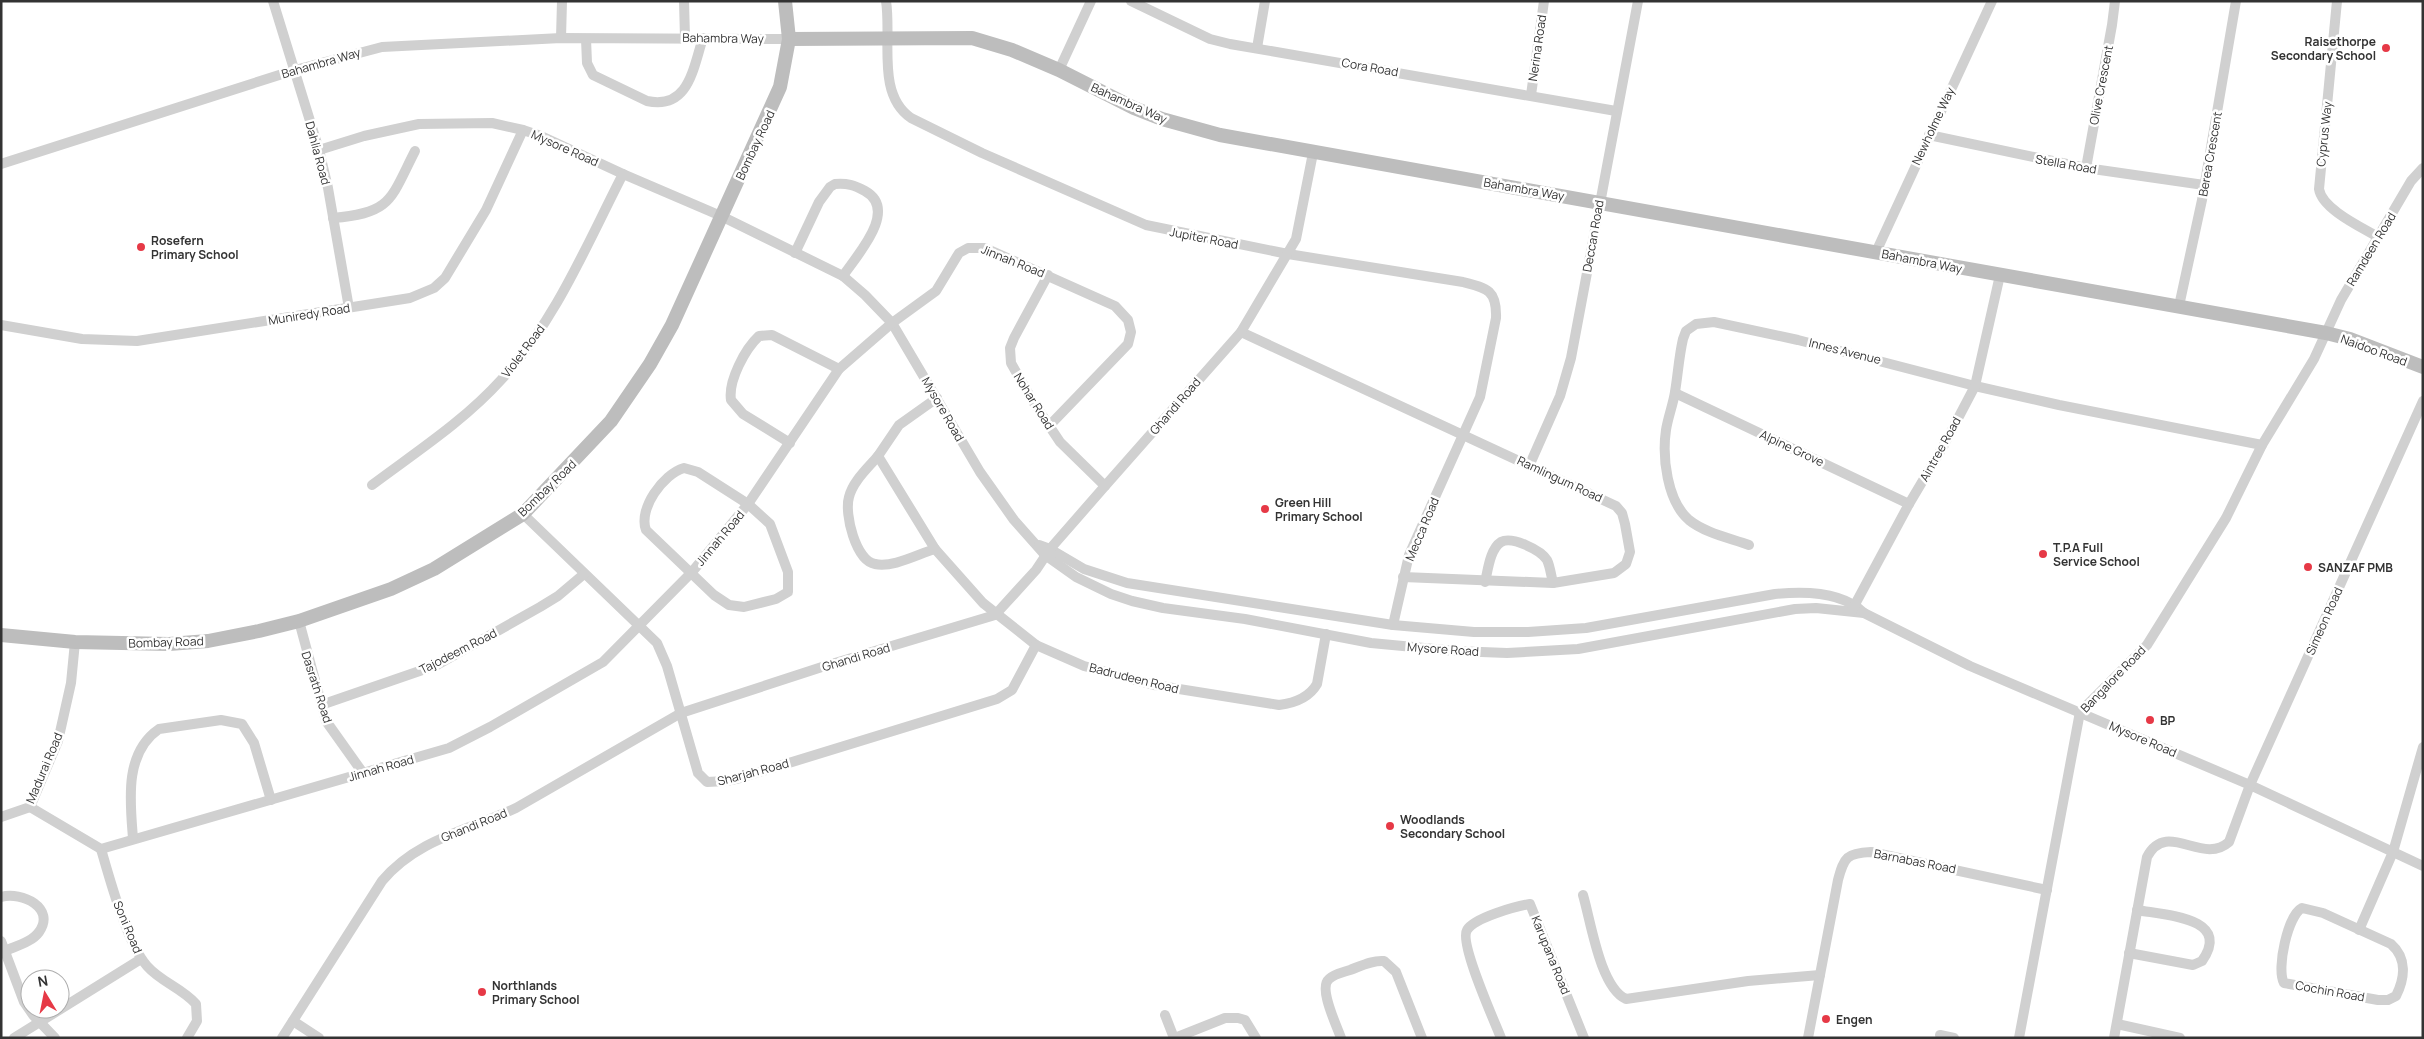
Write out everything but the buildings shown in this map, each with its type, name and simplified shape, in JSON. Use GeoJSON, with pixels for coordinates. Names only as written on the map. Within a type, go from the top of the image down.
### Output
{"type":"FeatureCollection","features":[{"type":"Feature","properties":{"kind":"street","name":"Dahlia Road"},"geometry":{"type":"LineString","coordinates":[[273,1],[319,150],[349,308]]}},
{"type":"Feature","properties":{"kind":"street"},"geometry":{"type":"LineString","coordinates":[[561,38],[562,1]]}},
{"type":"Feature","properties":{"kind":"street"},"geometry":{"type":"LineString","coordinates":[[684,1],[684,38]]}},
{"type":"Feature","properties":{"kind":"street","name":"Bombay Road"},"geometry":{"type":"LineString","coordinates":[[1,635],[75,642],[169,644],[208,641],[299,621],[354,603],[434,569],[523,514],[576,460],[610,421],[650,364],[672,325],[774,104],[783,77],[789,39],[785,1]]}},
{"type":"Feature","properties":{"kind":"street","name":"Jupiter Road"},"geometry":{"type":"LineString","coordinates":[[886,1],[891,92],[901,111],[911,118],[982,153],[1146,225],[1288,254],[1463,282],[1487,289],[1492,294],[1496,312],[1490,358],[1480,397],[1464,437]]}},
{"type":"Feature","properties":{"kind":"street"},"geometry":{"type":"LineString","coordinates":[[1059,70],[1091,1]]}},
{"type":"Feature","properties":{"kind":"street","name":"Cora Road"},"geometry":{"type":"LineString","coordinates":[[1131,1],[1210,39],[1616,111]]}},
{"type":"Feature","properties":{"kind":"street"},"geometry":{"type":"LineString","coordinates":[[1257,48],[1265,1]]}},
{"type":"Feature","properties":{"kind":"street","name":"Nerina Road"},"geometry":{"type":"LineString","coordinates":[[1531,95],[1544,1]]}},
{"type":"Feature","properties":{"kind":"street","name":"Deccan Road"},"geometry":{"type":"LineString","coordinates":[[1530,464],[1566,377],[1638,1]]}},
{"type":"Feature","properties":{"kind":"street","name":"Newholme Way"},"geometry":{"type":"LineString","coordinates":[[1876,252],[1992,1]]}},
{"type":"Feature","properties":{"kind":"street","name":"Olive Crescent"},"geometry":{"type":"LineString","coordinates":[[2086,168],[2115,1]]}},
{"type":"Feature","properties":{"kind":"street","name":"Berea Crescent"},"geometry":{"type":"LineString","coordinates":[[2179,306],[2204,185],[2236,1]]}},
{"type":"Feature","properties":{"kind":"street","name":"Cyprus Way"},"geometry":{"type":"LineString","coordinates":[[2338,1],[2319,189],[2322,199],[2333,209],[2378,237]]}},
{"type":"Feature","properties":{"kind":"street","name":"Bahambra Way"},"geometry":{"type":"LineString","coordinates":[[1,164],[295,70],[382,46],[561,38],[972,38],[1012,50],[1059,70],[1134,108],[1162,119],[1220,135],[2326,333]]}},
{"type":"Feature","properties":{"kind":"street"},"geometry":{"type":"LineString","coordinates":[[586,39],[588,68],[593,74],[647,101],[656,103],[669,101],[681,94],[686,87],[703,38]]}},
{"type":"Feature","properties":{"kind":"street","name":"Mysore Road"},"geometry":{"type":"LineString","coordinates":[[319,150],[364,136],[419,124],[492,123],[523,130],[542,136],[623,174],[721,216],[843,276],[865,295],[892,323],[997,498],[1014,520],[1038,545],[1088,583],[1132,601],[1163,608],[1245,619],[1371,643],[1425,649],[1539,652],[1578,649],[1795,609],[1853,608]]}},
{"type":"Feature","properties":{"kind":"street","name":"Muniredy Road"},"geometry":{"type":"LineString","coordinates":[[1,325],[82,339],[137,341],[417,296],[434,288],[445,278],[486,210],[523,130]]}},
{"type":"Feature","properties":{"kind":"street","name":"Stella Road"},"geometry":{"type":"LineString","coordinates":[[1929,135],[2086,168],[2204,185]]}},
{"type":"Feature","properties":{"kind":"street"},"geometry":{"type":"LineString","coordinates":[[333,218],[360,216],[379,210],[396,189],[415,151]]}},
{"type":"Feature","properties":{"kind":"street","name":"Ghandi Road"},"geometry":{"type":"LineString","coordinates":[[282,1038],[369,900],[390,871],[419,848],[444,836],[486,822],[516,808],[681,713],[815,669],[995,615],[1036,570],[1048,552],[1105,486],[1241,332],[1296,239],[1302,219],[1313,153]]}},
{"type":"Feature","properties":{"kind":"street","name":"Ramdeen Road"},"geometry":{"type":"LineString","coordinates":[[2326,333],[2340,300],[2411,181],[2423,168]]}},
{"type":"Feature","properties":{"kind":"street","name":"Violet Road"},"geometry":{"type":"LineString","coordinates":[[372,485],[456,422],[502,380],[521,357],[550,314],[623,174]]}},
{"type":"Feature","properties":{"kind":"street"},"geometry":{"type":"LineString","coordinates":[[796,252],[824,193],[835,184],[852,184],[870,194],[877,201],[879,214],[869,236],[843,276]]}},
{"type":"Feature","properties":{"kind":"street","name":"Jinnah Road"},"geometry":{"type":"LineString","coordinates":[[101,849],[133,838],[449,748],[490,727],[604,662],[692,572],[748,504],[839,369],[892,323],[936,291],[959,254],[968,248],[985,248],[1048,275],[1115,306],[1128,320],[1131,332],[1128,344],[1115,360],[1049,426]]}},
{"type":"Feature","properties":{"kind":"street","name":"Nohar Road"},"geometry":{"type":"LineString","coordinates":[[1048,275],[1014,338],[1010,354],[1016,373],[1049,426],[1073,456],[1105,486]]}},
{"type":"Feature","properties":{"kind":"street","name":"Aintree Road"},"geometry":{"type":"LineString","coordinates":[[1853,608],[1909,504],[1944,445],[1974,386],[2000,275]]}},
{"type":"Feature","properties":{"kind":"street","name":"Innes Avenue"},"geometry":{"type":"LineString","coordinates":[[1749,545],[1704,528],[1689,520],[1675,502],[1666,447],[1666,431],[1686,331],[1696,324],[1705,322],[1798,340],[1974,386],[2262,445]]}},
{"type":"Feature","properties":{"kind":"street","name":"Ramlingum Road"},"geometry":{"type":"LineString","coordinates":[[1241,332],[1464,437],[1530,464],[1616,506],[1622,513],[1629,542],[1629,558],[1621,570],[1553,583],[1403,578]]}},
{"type":"Feature","properties":{"kind":"street","name":"Naidoo Road"},"geometry":{"type":"LineString","coordinates":[[2326,333],[2350,339],[2423,367]]}},
{"type":"Feature","properties":{"kind":"street","name":"Bangalore Road"},"geometry":{"type":"LineString","coordinates":[[2019,1038],[2080,712],[2147,645],[2226,518],[2262,445],[2314,359],[2326,333]]}},
{"type":"Feature","properties":{"kind":"street"},"geometry":{"type":"LineString","coordinates":[[790,443],[743,414],[731,400],[732,387],[749,349],[759,336],[772,335],[839,369]]}},
{"type":"Feature","properties":{"kind":"street","name":"Alpine Grove"},"geometry":{"type":"LineString","coordinates":[[1675,393],[1909,504]]}},
{"type":"Feature","properties":{"kind":"street"},"geometry":{"type":"LineString","coordinates":[[935,549],[879,565],[867,562],[861,556],[848,514],[847,503],[853,488],[900,425],[937,398]]}},
{"type":"Feature","properties":{"kind":"street","name":"Simeon Road"},"geometry":{"type":"LineString","coordinates":[[2137,910],[2147,857],[2155,845],[2164,840],[2206,849],[2224,846],[2232,836],[2250,785],[2423,401]]}},
{"type":"Feature","properties":{"kind":"street","name":"Mecca Road"},"geometry":{"type":"LineString","coordinates":[[1394,625],[1403,578],[1420,530],[1464,437]]}},
{"type":"Feature","properties":{"kind":"street","name":"Badrudeen Road"},"geometry":{"type":"LineString","coordinates":[[878,456],[935,549],[995,615],[1036,645],[1084,666],[1154,685],[1279,705],[1298,700],[1313,691],[1318,677],[1326,634]]}},
{"type":"Feature","properties":{"kind":"street","name":"Jinnah Road"},"geometry":{"type":"LineString","coordinates":[[690,469],[748,504],[775,531],[788,572],[788,592],[776,599],[737,607],[722,601],[652,537],[644,523],[648,504],[666,480],[678,470],[690,469]]}},
{"type":"Feature","properties":{"kind":"street","name":"Sharjah Road"},"geometry":{"type":"LineString","coordinates":[[523,514],[640,626],[662,652],[698,773],[707,782],[726,781],[996,699],[1012,690],[1036,645]]}},
{"type":"Feature","properties":{"kind":"street"},"geometry":{"type":"LineString","coordinates":[[1485,582],[1494,550],[1507,540],[1533,548],[1541,553],[1546,560],[1553,583]]}},
{"type":"Feature","properties":{"kind":"street","name":"Mysore Road"},"geometry":{"type":"LineString","coordinates":[[1048,552],[1084,569],[1127,583],[1394,625],[1474,632],[1556,631],[1586,628],[1775,594],[1800,592],[1833,597],[1970,666],[2250,785],[2423,866]]}},
{"type":"Feature","properties":{"kind":"street","name":"Tajodeem Road"},"geometry":{"type":"LineString","coordinates":[[320,705],[437,665],[546,604],[584,574]]}},
{"type":"Feature","properties":{"kind":"street","name":"Dasrath Road"},"geometry":{"type":"LineString","coordinates":[[299,621],[320,705],[326,721],[363,773]]}},
{"type":"Feature","properties":{"kind":"street","name":"Madurai Road"},"geometry":{"type":"LineString","coordinates":[[1,817],[30,807],[58,741],[71,683],[75,642]]}},
{"type":"Feature","properties":{"kind":"street"},"geometry":{"type":"LineString","coordinates":[[133,838],[130,780],[144,744],[159,729],[221,720],[242,724],[254,743],[271,800]]}},
{"type":"Feature","properties":{"kind":"street"},"geometry":{"type":"LineString","coordinates":[[2360,930],[2393,852],[2423,747]]}},
{"type":"Feature","properties":{"kind":"street"},"geometry":{"type":"LineString","coordinates":[[30,807],[101,849]]}},
{"type":"Feature","properties":{"kind":"street","name":"Soni Road"},"geometry":{"type":"LineString","coordinates":[[101,849],[111,885],[141,959],[156,975],[196,1004],[197,1021],[187,1038]]}},
{"type":"Feature","properties":{"kind":"street","name":"Barnabas Road"},"geometry":{"type":"LineString","coordinates":[[1808,1038],[1842,864],[1852,854],[1871,852],[2047,890]]}},
{"type":"Feature","properties":{"kind":"street"},"geometry":{"type":"LineString","coordinates":[[1,897],[16,894],[32,900],[40,910],[42,917],[40,930],[36,936],[3,946],[24,1002],[55,1038]]}},
{"type":"Feature","properties":{"kind":"street"},"geometry":{"type":"LineString","coordinates":[[1583,895],[1605,972],[1617,992],[1626,999],[1748,981],[1820,975]]}},
{"type":"Feature","properties":{"kind":"street","name":"Karupana Road"},"geometry":{"type":"LineString","coordinates":[[1501,1038],[1467,951],[1465,935],[1470,926],[1485,918],[1530,904],[1584,1038]]}},
{"type":"Feature","properties":{"kind":"street","name":"Cochin Road"},"geometry":{"type":"LineString","coordinates":[[2306,908],[2360,930],[2391,944],[2401,954],[2403,968],[2401,984],[2393,999],[2378,1000],[2284,983],[2281,967],[2291,922],[2297,910],[2306,908]]}},
{"type":"Feature","properties":{"kind":"street"},"geometry":{"type":"LineString","coordinates":[[2114,1038],[2116,1024],[2129,953],[2137,910],[2190,919],[2200,924],[2208,934],[2208,950],[2202,961],[2193,965],[2129,953]]}},
{"type":"Feature","properties":{"kind":"street"},"geometry":{"type":"LineString","coordinates":[[14,1038],[141,959]]}},
{"type":"Feature","properties":{"kind":"street"},"geometry":{"type":"LineString","coordinates":[[1341,1038],[1326,995],[1325,984],[1328,979],[1340,973],[1377,961],[1384,961],[1396,972],[1422,1038]]}},
{"type":"Feature","properties":{"kind":"street"},"geometry":{"type":"LineString","coordinates":[[1165,1015],[1175,1038],[1232,1017],[1245,1020],[1256,1038]]}},
{"type":"Feature","properties":{"kind":"street"},"geometry":{"type":"LineString","coordinates":[[293,1021],[320,1038]]}},
{"type":"Feature","properties":{"kind":"street"},"geometry":{"type":"LineString","coordinates":[[2116,1024],[2180,1038]]}},
{"type":"Feature","properties":{"kind":"street"},"geometry":{"type":"LineString","coordinates":[[1940,1035],[1954,1038]]}},
{"type":"Feature","properties":{"kind":"place","name":"Raisethorpe Secondary School"},"geometry":{"type":"Point","coordinates":[2386,48]}},
{"type":"Feature","properties":{"kind":"place","name":"Rosefern Primary School"},"geometry":{"type":"Point","coordinates":[141,247]}},
{"type":"Feature","properties":{"kind":"place","name":"Green Hill Primary School"},"geometry":{"type":"Point","coordinates":[1265,509]}},
{"type":"Feature","properties":{"kind":"place","name":"T.P.A Full Service School"},"geometry":{"type":"Point","coordinates":[2043,554]}},
{"type":"Feature","properties":{"kind":"place","name":"SANZAF PMB"},"geometry":{"type":"Point","coordinates":[2308,567]}},
{"type":"Feature","properties":{"kind":"place","name":"BP"},"geometry":{"type":"Point","coordinates":[2150,720]}},
{"type":"Feature","properties":{"kind":"place","name":"Woodlands Secondary School"},"geometry":{"type":"Point","coordinates":[1390,826]}},
{"type":"Feature","properties":{"kind":"place","name":"Northlands Primary School"},"geometry":{"type":"Point","coordinates":[482,992]}},
{"type":"Feature","properties":{"kind":"place","name":"Engen"},"geometry":{"type":"Point","coordinates":[1826,1019]}}]}
